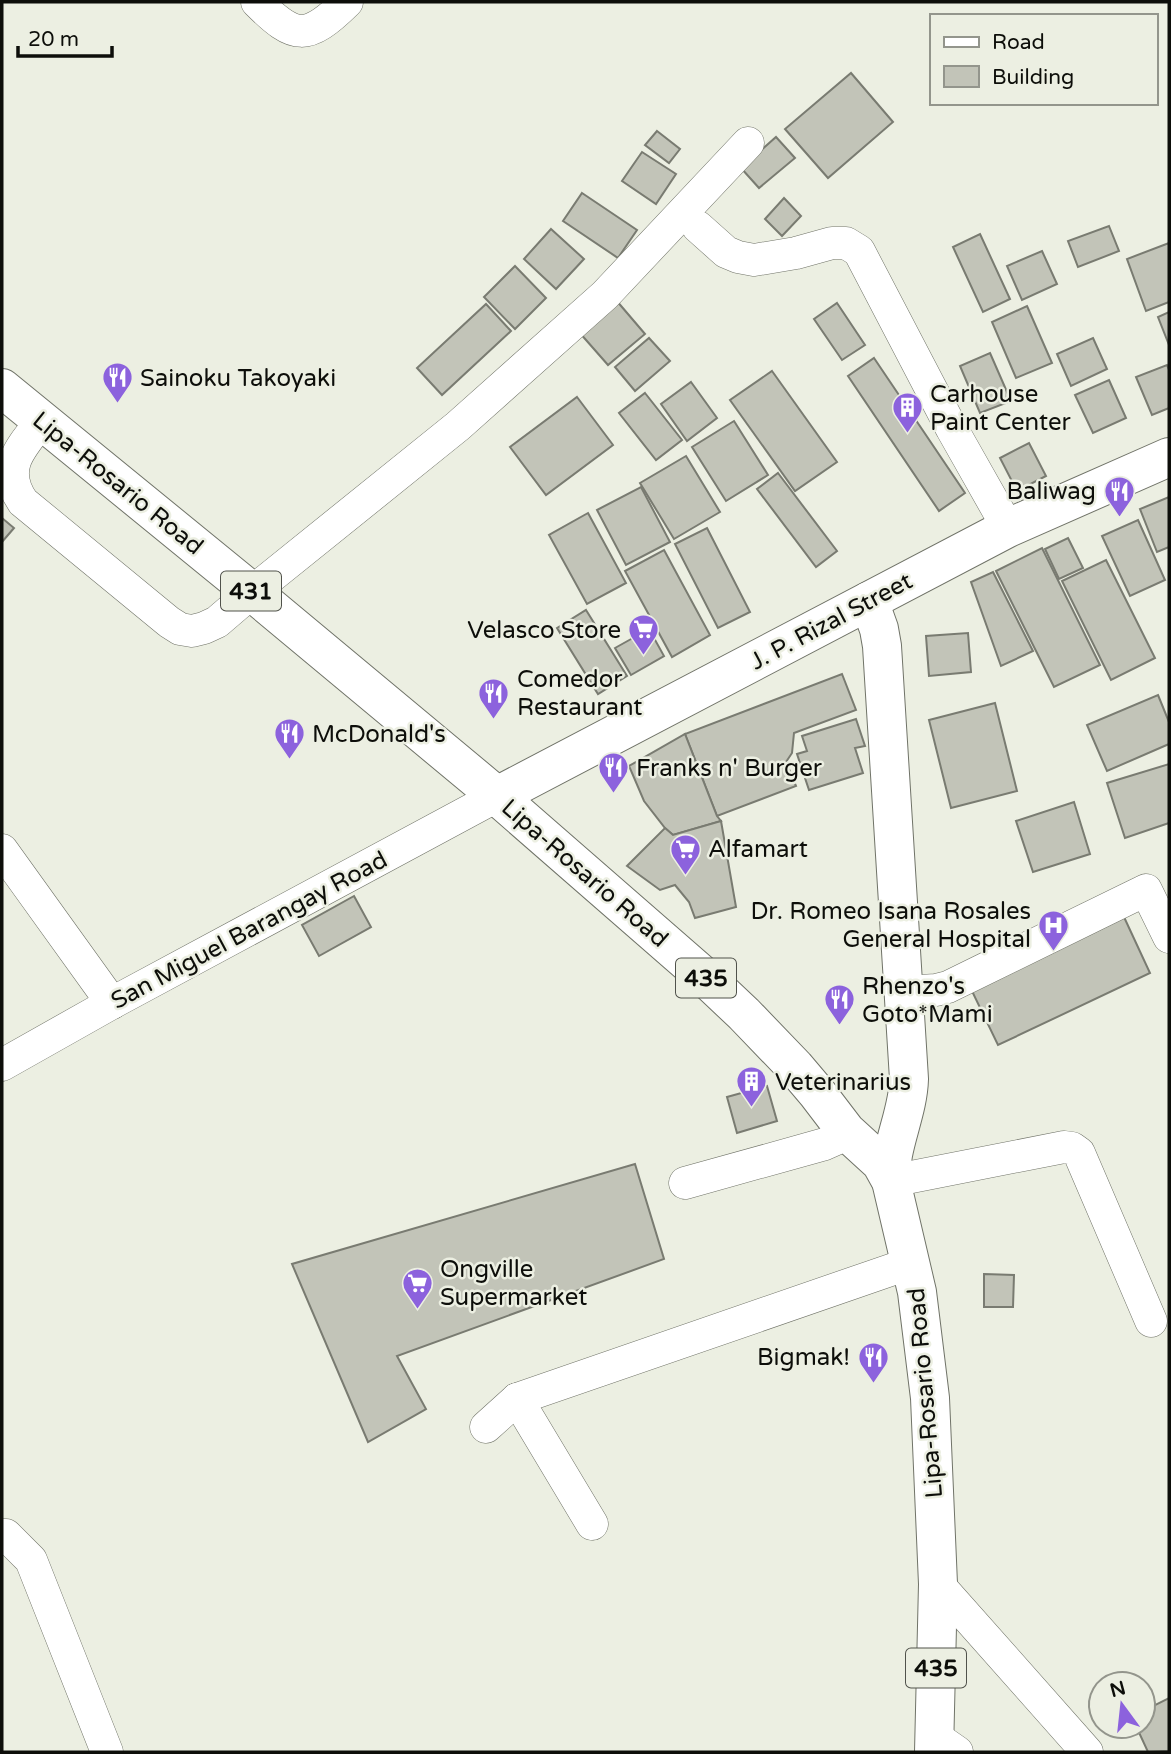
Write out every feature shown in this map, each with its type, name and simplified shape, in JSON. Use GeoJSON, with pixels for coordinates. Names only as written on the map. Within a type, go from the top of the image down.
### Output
{"type":"FeatureCollection","features":[{"type":"Feature","properties":{"kind":"main road","name":"Lipa-Rosario Road"},"geometry":{"type":"LineString","coordinates":[[2,388],[252,592],[610,894],[744,1014],[802,1076],[846,1131],[881,1163],[889,1174],[911,1263],[923,1329],[930,1398],[942,1747]]}},
{"type":"Feature","properties":{"kind":"main road","name":"J. P. Rizal Street"},"geometry":{"type":"LineString","coordinates":[[497,796],[1008,528],[1169,457]]}},
{"type":"Feature","properties":{"kind":"main road","name":"435"},"geometry":{"type":"LineString","coordinates":[[869,601],[882,646],[909,1088],[891,1166],[891,1181]]}},
{"type":"Feature","properties":{"kind":"street"},"geometry":{"type":"LineString","coordinates":[[257,2],[275,20],[292,30],[300,31],[317,26],[347,2]]}},
{"type":"Feature","properties":{"kind":"street"},"geometry":{"type":"LineString","coordinates":[[42,421],[11,462],[11,484],[15,493],[169,622],[180,629],[192,631],[204,628],[217,622],[458,426],[606,295],[748,143]]}},
{"type":"Feature","properties":{"kind":"street"},"geometry":{"type":"LineString","coordinates":[[698,227],[726,251],[754,260],[832,243],[846,243],[859,251],[952,429],[1008,528]]}},
{"type":"Feature","properties":{"kind":"street","name":"San Miguel Barangay Road"},"geometry":{"type":"LineString","coordinates":[[2,1065],[497,796]]}},
{"type":"Feature","properties":{"kind":"street"},"geometry":{"type":"LineString","coordinates":[[2,850],[112,1003]]}},
{"type":"Feature","properties":{"kind":"street"},"geometry":{"type":"LineString","coordinates":[[904,992],[936,989],[962,981],[1146,890],[1169,937]]}},
{"type":"Feature","properties":{"kind":"street"},"geometry":{"type":"LineString","coordinates":[[685,1183],[825,1144],[846,1131]]}},
{"type":"Feature","properties":{"kind":"street"},"geometry":{"type":"LineString","coordinates":[[891,1181],[1064,1147],[1072,1148],[1079,1153],[1151,1321]]}},
{"type":"Feature","properties":{"kind":"street"},"geometry":{"type":"LineString","coordinates":[[486,1427],[517,1399],[911,1263]]}},
{"type":"Feature","properties":{"kind":"street"},"geometry":{"type":"LineString","coordinates":[[517,1399],[592,1524]]}},
{"type":"Feature","properties":{"kind":"street"},"geometry":{"type":"LineString","coordinates":[[2,1535],[6,1535],[31,1560],[107,1752]]}},
{"type":"Feature","properties":{"kind":"street"},"geometry":{"type":"LineString","coordinates":[[938,1584],[1087,1752]]}},
{"type":"Feature","properties":{"kind":"building"},"geometry":{"type":"Polygon","coordinates":[[[851,73],[893,122],[828,178],[785,129],[851,73]]]}},
{"type":"Feature","properties":{"kind":"building"},"geometry":{"type":"Polygon","coordinates":[[[657,131],[680,149],[669,163],[645,145],[657,131]]]}},
{"type":"Feature","properties":{"kind":"building"},"geometry":{"type":"Polygon","coordinates":[[[776,137],[795,158],[759,188],[741,168],[776,137]]]}},
{"type":"Feature","properties":{"kind":"building"},"geometry":{"type":"Polygon","coordinates":[[[642,152],[676,174],[656,204],[622,181],[642,152]]]}},
{"type":"Feature","properties":{"kind":"building"},"geometry":{"type":"Polygon","coordinates":[[[582,193],[637,230],[618,258],[563,221],[582,193]]]}},
{"type":"Feature","properties":{"kind":"building"},"geometry":{"type":"Polygon","coordinates":[[[784,198],[801,216],[782,236],[765,219],[784,198]]]}},
{"type":"Feature","properties":{"kind":"building"},"geometry":{"type":"Polygon","coordinates":[[[1109,226],[1119,251],[1078,267],[1068,241],[1109,226]]]}},
{"type":"Feature","properties":{"kind":"building"},"geometry":{"type":"Polygon","coordinates":[[[551,229],[584,259],[556,289],[524,259],[551,229]]]}},
{"type":"Feature","properties":{"kind":"building"},"geometry":{"type":"Polygon","coordinates":[[[980,234],[1010,299],[983,312],[953,247],[980,234]]]}},
{"type":"Feature","properties":{"kind":"building"},"geometry":{"type":"Polygon","coordinates":[[[1169,243],[1169,302],[1146,311],[1127,259],[1169,243]]]}},
{"type":"Feature","properties":{"kind":"building"},"geometry":{"type":"Polygon","coordinates":[[[1042,251],[1057,284],[1022,300],[1007,266],[1042,251]]]}},
{"type":"Feature","properties":{"kind":"building"},"geometry":{"type":"Polygon","coordinates":[[[515,266],[546,298],[515,329],[484,297],[515,266]]]}},
{"type":"Feature","properties":{"kind":"building"},"geometry":{"type":"Polygon","coordinates":[[[616,300],[645,334],[608,365],[579,332],[616,300]]]}},
{"type":"Feature","properties":{"kind":"building"},"geometry":{"type":"Polygon","coordinates":[[[837,303],[865,345],[842,360],[814,319],[837,303]]]}},
{"type":"Feature","properties":{"kind":"building"},"geometry":{"type":"Polygon","coordinates":[[[486,304],[511,331],[442,395],[417,368],[486,304]]]}},
{"type":"Feature","properties":{"kind":"building"},"geometry":{"type":"Polygon","coordinates":[[[1027,306],[1052,363],[1016,378],[992,322],[1027,306]]]}},
{"type":"Feature","properties":{"kind":"building"},"geometry":{"type":"Polygon","coordinates":[[[1169,312],[1169,345],[1158,317],[1169,312]]]}},
{"type":"Feature","properties":{"kind":"building"},"geometry":{"type":"Polygon","coordinates":[[[649,338],[670,361],[635,391],[615,367],[649,338]]]}},
{"type":"Feature","properties":{"kind":"building"},"geometry":{"type":"Polygon","coordinates":[[[1093,338],[1107,369],[1071,386],[1057,354],[1093,338]]]}},
{"type":"Feature","properties":{"kind":"building"},"geometry":{"type":"Polygon","coordinates":[[[990,353],[1011,401],[980,413],[960,366],[990,353]]]}},
{"type":"Feature","properties":{"kind":"building","name":"Carhouse Paint Center"},"geometry":{"type":"Polygon","coordinates":[[[874,358],[965,493],[939,511],[848,376],[874,358]]]}},
{"type":"Feature","properties":{"kind":"building"},"geometry":{"type":"Polygon","coordinates":[[[1167,365],[1169,408],[1152,415],[1136,377],[1167,365]]]}},
{"type":"Feature","properties":{"kind":"building"},"geometry":{"type":"Polygon","coordinates":[[[772,371],[837,462],[795,491],[730,400],[772,371]]]}},
{"type":"Feature","properties":{"kind":"building"},"geometry":{"type":"Polygon","coordinates":[[[1109,380],[1126,418],[1093,433],[1075,395],[1109,380]]]}},
{"type":"Feature","properties":{"kind":"building"},"geometry":{"type":"Polygon","coordinates":[[[691,382],[717,418],[687,441],[661,404],[691,382]]]}},
{"type":"Feature","properties":{"kind":"building"},"geometry":{"type":"Polygon","coordinates":[[[645,393],[682,440],[656,460],[619,413],[645,393]]]}},
{"type":"Feature","properties":{"kind":"building"},"geometry":{"type":"Polygon","coordinates":[[[577,397],[613,445],[546,495],[510,447],[577,397]]]}},
{"type":"Feature","properties":{"kind":"building"},"geometry":{"type":"Polygon","coordinates":[[[734,421],[768,475],[726,501],[692,447],[734,421]]]}},
{"type":"Feature","properties":{"kind":"building"},"geometry":{"type":"Polygon","coordinates":[[[1029,443],[1046,476],[1017,491],[1000,458],[1029,443]]]}},
{"type":"Feature","properties":{"kind":"building"},"geometry":{"type":"Polygon","coordinates":[[[686,456],[720,512],[674,539],[640,483],[686,456]]]}},
{"type":"Feature","properties":{"kind":"building"},"geometry":{"type":"Polygon","coordinates":[[[778,473],[837,551],[816,567],[757,489],[778,473]]]}},
{"type":"Feature","properties":{"kind":"building"},"geometry":{"type":"Polygon","coordinates":[[[641,487],[670,542],[626,565],[597,510],[641,487]]]}},
{"type":"Feature","properties":{"kind":"building"},"geometry":{"type":"Polygon","coordinates":[[[1169,497],[1169,547],[1157,552],[1140,509],[1169,497]]]}},
{"type":"Feature","properties":{"kind":"building"},"geometry":{"type":"Polygon","coordinates":[[[588,513],[626,583],[587,604],[549,535],[588,513]]]}},
{"type":"Feature","properties":{"kind":"building"},"geometry":{"type":"Polygon","coordinates":[[[2,518],[14,528],[2,542],[2,518]]]}},
{"type":"Feature","properties":{"kind":"building"},"geometry":{"type":"Polygon","coordinates":[[[1138,520],[1165,580],[1130,596],[1102,536],[1138,520]]]}},
{"type":"Feature","properties":{"kind":"building"},"geometry":{"type":"Polygon","coordinates":[[[707,528],[750,612],[718,628],[675,544],[707,528]]]}},
{"type":"Feature","properties":{"kind":"building"},"geometry":{"type":"Polygon","coordinates":[[[1068,538],[1083,568],[1059,579],[1045,549],[1068,538]]]}},
{"type":"Feature","properties":{"kind":"building"},"geometry":{"type":"Polygon","coordinates":[[[1042,548],[1100,665],[1054,687],[996,571],[1042,548]]]}},
{"type":"Feature","properties":{"kind":"building"},"geometry":{"type":"Polygon","coordinates":[[[664,550],[710,635],[672,657],[625,571],[664,550]]]}},
{"type":"Feature","properties":{"kind":"building"},"geometry":{"type":"Polygon","coordinates":[[[1106,560],[1155,658],[1111,680],[1062,581],[1106,560]]]}},
{"type":"Feature","properties":{"kind":"building"},"geometry":{"type":"Polygon","coordinates":[[[993,572],[1033,651],[1001,666],[971,582],[993,572]]]}},
{"type":"Feature","properties":{"kind":"building"},"geometry":{"type":"Polygon","coordinates":[[[586,610],[627,676],[598,694],[557,628],[586,610]]]}},
{"type":"Feature","properties":{"kind":"building"},"geometry":{"type":"Polygon","coordinates":[[[649,629],[664,656],[631,675],[615,648],[649,629]]]}},
{"type":"Feature","properties":{"kind":"building"},"geometry":{"type":"Polygon","coordinates":[[[968,633],[971,672],[929,676],[926,636],[968,633]]]}},
{"type":"Feature","properties":{"kind":"building"},"geometry":{"type":"Polygon","coordinates":[[[842,674],[856,710],[794,733],[792,753],[786,762],[796,786],[717,816],[685,734],[842,674]]]}},
{"type":"Feature","properties":{"kind":"building"},"geometry":{"type":"Polygon","coordinates":[[[1158,695],[1169,722],[1169,744],[1107,771],[1087,725],[1158,695]]]}},
{"type":"Feature","properties":{"kind":"building"},"geometry":{"type":"Polygon","coordinates":[[[995,703],[1017,791],[951,808],[929,720],[995,703]]]}},
{"type":"Feature","properties":{"kind":"building"},"geometry":{"type":"Polygon","coordinates":[[[856,719],[865,746],[855,748],[863,773],[809,790],[797,754],[807,751],[802,736],[856,719]]]}},
{"type":"Feature","properties":{"kind":"building"},"geometry":{"type":"Polygon","coordinates":[[[685,734],[721,821],[673,835],[644,801],[629,766],[685,734]]]}},
{"type":"Feature","properties":{"kind":"building"},"geometry":{"type":"Polygon","coordinates":[[[1169,764],[1169,823],[1125,838],[1107,783],[1169,764]]]}},
{"type":"Feature","properties":{"kind":"building"},"geometry":{"type":"Polygon","coordinates":[[[1074,802],[1090,854],[1033,872],[1016,821],[1074,802]]]}},
{"type":"Feature","properties":{"kind":"building","name":"Alfamart"},"geometry":{"type":"Polygon","coordinates":[[[721,821],[736,907],[695,918],[689,902],[675,885],[660,890],[627,866],[665,828],[673,835],[721,821]]]}},
{"type":"Feature","properties":{"kind":"building"},"geometry":{"type":"Polygon","coordinates":[[[354,896],[371,927],[319,956],[302,925],[354,896]]]}},
{"type":"Feature","properties":{"kind":"building"},"geometry":{"type":"Polygon","coordinates":[[[1124,917],[1150,973],[998,1045],[971,989],[1124,917]]]}},
{"type":"Feature","properties":{"kind":"building","name":"Veterinarius"},"geometry":{"type":"Polygon","coordinates":[[[767,1086],[777,1121],[737,1133],[727,1097],[767,1086]]]}},
{"type":"Feature","properties":{"kind":"building","name":"Ongville Supermarket"},"geometry":{"type":"Polygon","coordinates":[[[635,1164],[664,1259],[397,1356],[426,1409],[368,1442],[292,1264],[635,1164]]]}},
{"type":"Feature","properties":{"kind":"building"},"geometry":{"type":"Polygon","coordinates":[[[984,1274],[1014,1275],[1013,1307],[984,1307],[984,1274]]]}},
{"type":"Feature","properties":{"kind":"building"},"geometry":{"type":"Polygon","coordinates":[[[1169,1698],[1169,1751],[1148,1752],[1142,1740],[1157,1740],[1157,1704],[1169,1698]]]}},
{"type":"Feature","properties":{"kind":"place","name":"Sainoku Takoyaki"},"geometry":{"type":"Point","coordinates":[117,405]}},
{"type":"Feature","properties":{"kind":"place","name":"Carhouse Paint Center"},"geometry":{"type":"Point","coordinates":[907,435]}},
{"type":"Feature","properties":{"kind":"place","name":"Baliwag"},"geometry":{"type":"Point","coordinates":[1119,518]}},
{"type":"Feature","properties":{"kind":"place","name":"Velasco Store"},"geometry":{"type":"Point","coordinates":[644,657]}},
{"type":"Feature","properties":{"kind":"place","name":"Comedor Restaurant"},"geometry":{"type":"Point","coordinates":[494,720]}},
{"type":"Feature","properties":{"kind":"place","name":"McDonald's"},"geometry":{"type":"Point","coordinates":[289,761]}},
{"type":"Feature","properties":{"kind":"place","name":"Franks n' Burger"},"geometry":{"type":"Point","coordinates":[613,795]}},
{"type":"Feature","properties":{"kind":"place","name":"Alfamart"},"geometry":{"type":"Point","coordinates":[685,876]}},
{"type":"Feature","properties":{"kind":"place","name":"Dr. Romeo Isana Rosales General Hospital"},"geometry":{"type":"Point","coordinates":[1054,952]}},
{"type":"Feature","properties":{"kind":"place","name":"Rhenzo's Goto*Mami"},"geometry":{"type":"Point","coordinates":[839,1027]}},
{"type":"Feature","properties":{"kind":"place","name":"Veterinarius"},"geometry":{"type":"Point","coordinates":[752,1109]}},
{"type":"Feature","properties":{"kind":"place","name":"Ongville Supermarket"},"geometry":{"type":"Point","coordinates":[417,1310]}},
{"type":"Feature","properties":{"kind":"place","name":"Bigmak!"},"geometry":{"type":"Point","coordinates":[873,1384]}}]}
